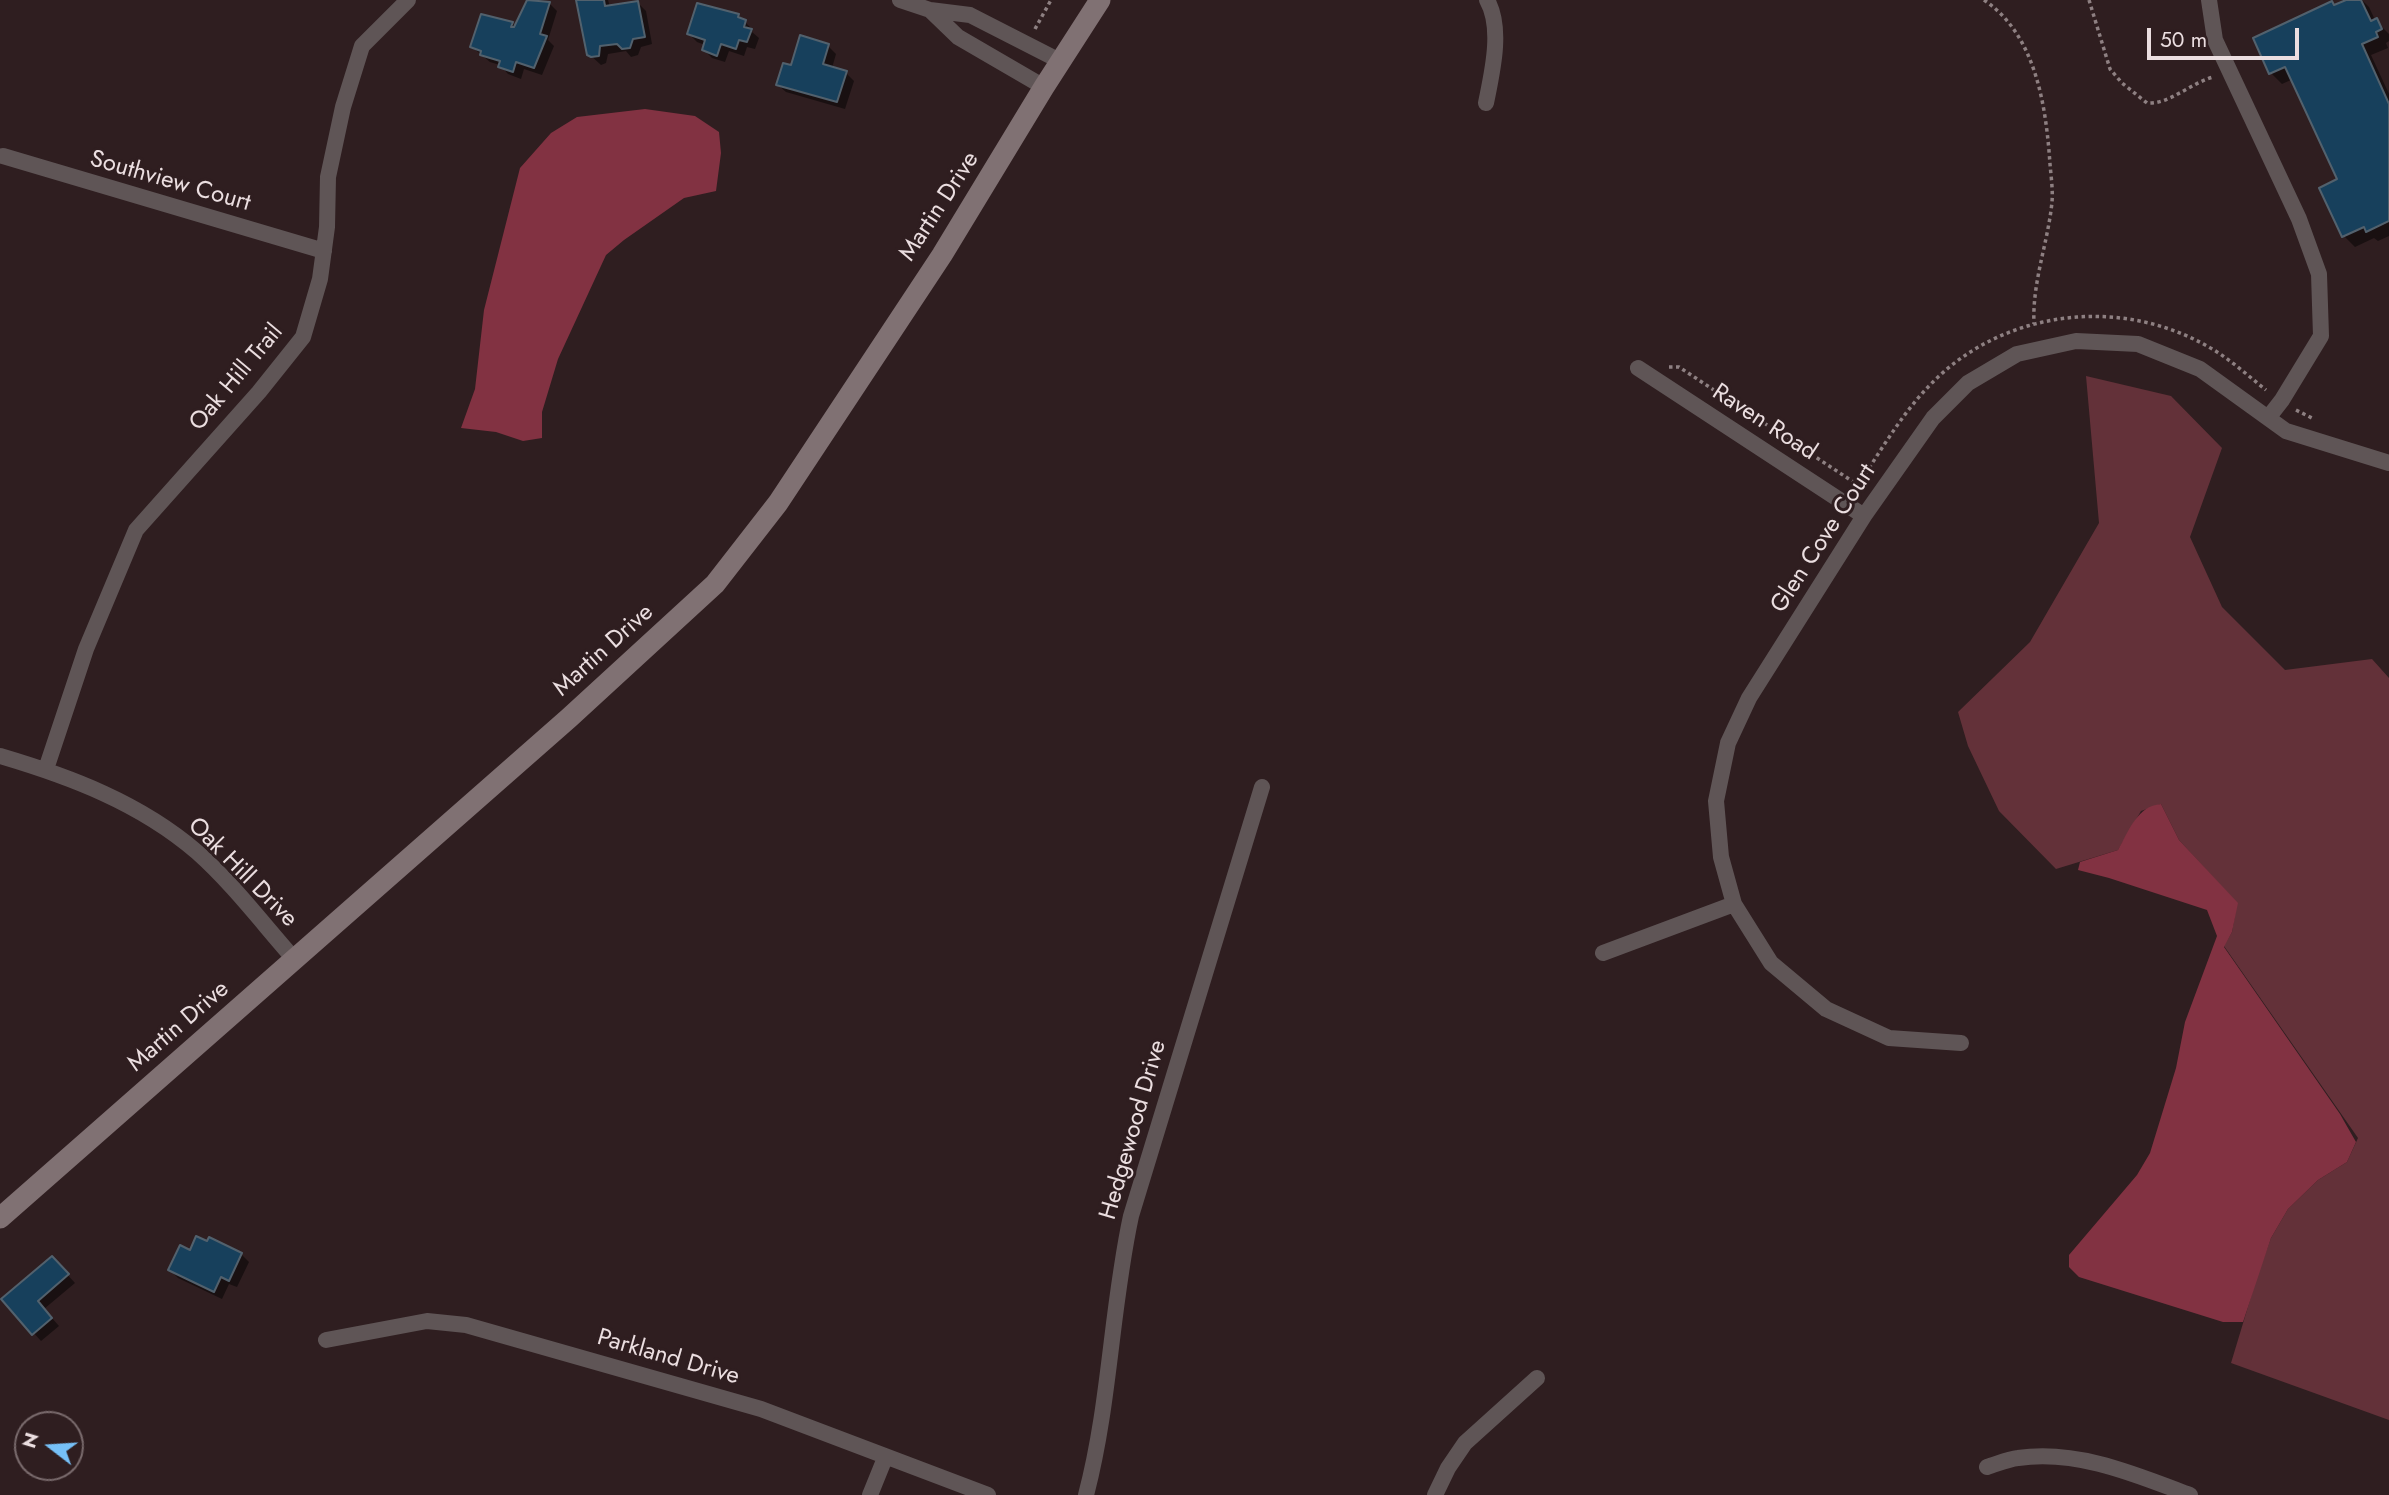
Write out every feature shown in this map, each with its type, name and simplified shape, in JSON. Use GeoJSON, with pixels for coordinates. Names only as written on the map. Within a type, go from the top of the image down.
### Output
{"type":"FeatureCollection","features":[{"type":"Feature","properties":{"kind":"street","name":"Oak Hill Trail"},"geometry":{"type":"LineString","coordinates":[[46,769],[90,638],[136,530],[259,392],[303,337],[320,279],[327,226],[328,177],[343,107],[362,46],[408,0]]}},
{"type":"Feature","properties":{"kind":"street"},"geometry":{"type":"LineString","coordinates":[[900,0],[930,10],[970,15],[1060,61]]}},
{"type":"Feature","properties":{"kind":"street","name":"Martin Drive"},"geometry":{"type":"LineString","coordinates":[[0,1218],[569,718],[715,584],[778,503],[942,255],[1100,0]]}},
{"type":"Feature","properties":{"kind":"street"},"geometry":{"type":"LineString","coordinates":[[1486,103],[1496,55],[1491,7],[1487,0]]}},
{"type":"Feature","properties":{"kind":"street"},"geometry":{"type":"LineString","coordinates":[[2209,0],[2215,40],[2299,219],[2319,274],[2320,336],[2282,400],[2268,418]]}},
{"type":"Feature","properties":{"kind":"street"},"geometry":{"type":"LineString","coordinates":[[930,10],[958,37],[1044,87]]}},
{"type":"Feature","properties":{"kind":"street","name":"Southview Court"},"geometry":{"type":"LineString","coordinates":[[3,156],[324,251]]}},
{"type":"Feature","properties":{"kind":"street","name":"Glen Cove Court"},"geometry":{"type":"LineString","coordinates":[[1961,1043],[1889,1038],[1826,1009],[1772,963],[1734,904],[1721,857],[1716,801],[1728,743],[1749,698],[1864,516],[1933,418],[1968,383],[2017,354],[2076,341],[2138,344],[2200,369],[2286,430],[2389,463]]}},
{"type":"Feature","properties":{"kind":"street","name":"Raven Road"},"geometry":{"type":"LineString","coordinates":[[1639,368],[1864,516]]}},
{"type":"Feature","properties":{"kind":"street","name":"Oak Hill Drive"},"geometry":{"type":"LineString","coordinates":[[0,756],[46,769],[131,806],[179,838],[220,875],[295,960]]}},
{"type":"Feature","properties":{"kind":"street","name":"Hedgewood Drive"},"geometry":{"type":"LineString","coordinates":[[1086,1495],[1131,1216],[1262,787]]}},
{"type":"Feature","properties":{"kind":"street"},"geometry":{"type":"LineString","coordinates":[[1603,953],[1734,904]]}},
{"type":"Feature","properties":{"kind":"street","name":"Parkland Drive"},"geometry":{"type":"LineString","coordinates":[[326,1340],[427,1321],[466,1325],[761,1409],[988,1495]]}},
{"type":"Feature","properties":{"kind":"street"},"geometry":{"type":"LineString","coordinates":[[1436,1495],[1448,1468],[1465,1443],[1537,1378]]}},
{"type":"Feature","properties":{"kind":"street"},"geometry":{"type":"LineString","coordinates":[[1987,1467],[2018,1458],[2050,1457],[2090,1462],[2124,1471],[2190,1495]]}},
{"type":"Feature","properties":{"kind":"street"},"geometry":{"type":"LineString","coordinates":[[870,1495],[885,1458]]}},
{"type":"Feature","properties":{"kind":"path"},"geometry":{"type":"LineString","coordinates":[[1984,0],[2009,21],[2020,38],[2035,71],[2047,123],[2052,200],[2036,283],[2034,324]]}},
{"type":"Feature","properties":{"kind":"path"},"geometry":{"type":"LineString","coordinates":[[2089,0],[2109,69],[2147,103],[2161,102],[2194,83],[2215,77]]}},
{"type":"Feature","properties":{"kind":"shaded area"},"geometry":{"type":"Polygon","coordinates":[[[645,109],[695,116],[719,132],[721,153],[716,191],[684,198],[606,255],[558,359],[542,412],[542,438],[523,441],[496,432],[461,428],[475,389],[484,310],[520,168],[551,133],[577,117],[645,109]]]}},
{"type":"Feature","properties":{"kind":"shaded area"},"geometry":{"type":"Polygon","coordinates":[[[2086,376],[2171,396],[2222,448],[2190,537],[2222,607],[2285,670],[2372,659],[2389,678],[2389,1420],[2231,1363],[2271,1238],[2288,1209],[2318,1180],[2347,1162],[2358,1138],[2224,946],[2232,932],[2237,903],[2179,840],[2161,804],[2141,811],[2118,850],[2056,869],[1999,811],[1968,746],[1958,712],[2030,642],[2099,523],[2086,376]]]}},
{"type":"Feature","properties":{"kind":"shaded area"},"geometry":{"type":"Polygon","coordinates":[[[2161,804],[2179,840],[2238,903],[2232,932],[2224,947],[2340,1114],[2356,1142],[2347,1162],[2318,1180],[2288,1209],[2271,1238],[2243,1322],[2223,1322],[2079,1277],[2069,1267],[2069,1255],[2137,1175],[2150,1153],[2176,1068],[2185,1022],[2217,936],[2207,910],[2078,870],[2080,862],[2118,850],[2140,814],[2161,804]]]}},
{"type":"Feature","properties":{"kind":"building"},"geometry":{"type":"Polygon","coordinates":[[[527,0],[550,2],[540,34],[547,36],[534,68],[516,62],[513,72],[498,67],[500,61],[480,55],[481,51],[470,47],[481,14],[513,22],[511,27],[514,27],[527,0]]]}},
{"type":"Feature","properties":{"kind":"building"},"geometry":{"type":"Polygon","coordinates":[[[576,0],[604,0],[605,6],[638,1],[645,37],[633,39],[630,48],[622,49],[617,44],[600,46],[599,56],[587,55],[576,0]]]}},
{"type":"Feature","properties":{"kind":"building"},"geometry":{"type":"Polygon","coordinates":[[[2346,0],[2361,0],[2371,21],[2377,18],[2382,29],[2376,32],[2378,37],[2362,44],[2389,104],[2389,221],[2366,232],[2364,227],[2342,237],[2319,188],[2337,179],[2285,67],[2269,74],[2253,38],[2332,1],[2334,5],[2346,0]]]}},
{"type":"Feature","properties":{"kind":"building"},"geometry":{"type":"Polygon","coordinates":[[[697,3],[739,14],[738,17],[746,20],[744,27],[752,29],[747,42],[739,40],[736,49],[721,44],[717,56],[702,50],[705,40],[687,34],[697,3]]]}},
{"type":"Feature","properties":{"kind":"building"},"geometry":{"type":"Polygon","coordinates":[[[800,35],[829,44],[823,64],[847,71],[837,102],[776,85],[783,63],[791,65],[800,35]]]}},
{"type":"Feature","properties":{"kind":"building"},"geometry":{"type":"Polygon","coordinates":[[[196,1236],[207,1241],[209,1237],[242,1253],[229,1281],[221,1277],[214,1292],[168,1270],[180,1245],[190,1250],[196,1236]]]}},
{"type":"Feature","properties":{"kind":"building"},"geometry":{"type":"Polygon","coordinates":[[[52,1256],[69,1274],[38,1301],[52,1318],[32,1335],[1,1299],[52,1256]]]}}]}
